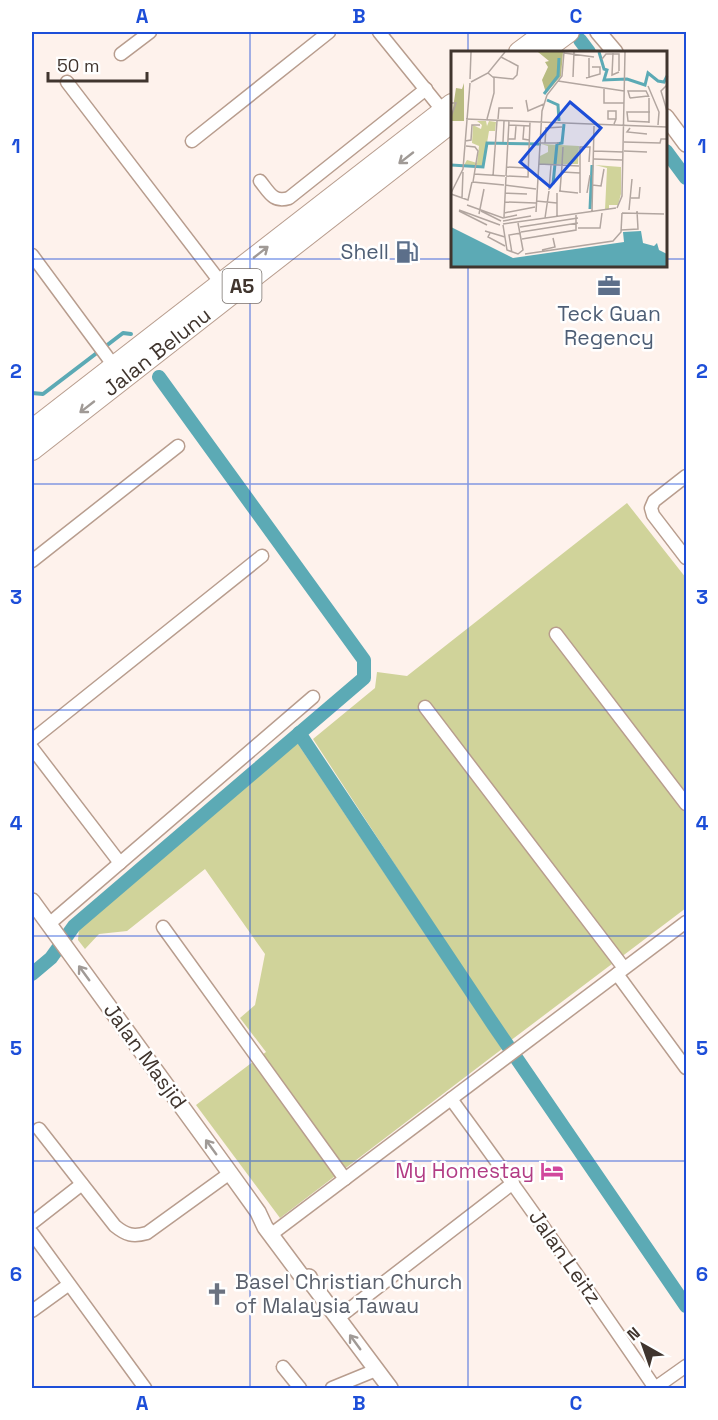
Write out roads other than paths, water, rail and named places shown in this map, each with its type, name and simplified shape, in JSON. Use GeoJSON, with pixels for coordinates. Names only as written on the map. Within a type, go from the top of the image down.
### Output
{"type":"FeatureCollection","features":[{"type":"Feature","properties":{"kind":"highway"},"geometry":{"type":"LineString","coordinates":[[520,51],[546,32]]}},
{"type":"Feature","properties":{"kind":"highway"},"geometry":{"type":"LineString","coordinates":[[543,51],[569,32]]}},
{"type":"Feature","properties":{"kind":"highway","name":"Jalan Belunu"},"geometry":{"type":"LineString","coordinates":[[32,430],[106,355],[221,283],[450,112]]}},
{"type":"Feature","properties":{"kind":"highway","name":"Jalan Belunu"},"geometry":{"type":"LineString","coordinates":[[32,450],[450,112]]}},
{"type":"Feature","properties":{"kind":"street"},"geometry":{"type":"LineString","coordinates":[[121,54],[150,32]]}},
{"type":"Feature","properties":{"kind":"street"},"geometry":{"type":"LineString","coordinates":[[192,141],[329,32]]}},
{"type":"Feature","properties":{"kind":"street"},"geometry":{"type":"LineString","coordinates":[[379,32],[426,89],[450,112]]}},
{"type":"Feature","properties":{"kind":"street"},"geometry":{"type":"LineString","coordinates":[[598,32],[614,51]]}},
{"type":"Feature","properties":{"kind":"street"},"geometry":{"type":"LineString","coordinates":[[67,82],[221,283]]}},
{"type":"Feature","properties":{"kind":"street"},"geometry":{"type":"LineString","coordinates":[[260,181],[275,199],[289,198],[426,89]]}},
{"type":"Feature","properties":{"kind":"street"},"geometry":{"type":"LineString","coordinates":[[667,118],[687,144]]}},
{"type":"Feature","properties":{"kind":"street"},"geometry":{"type":"LineString","coordinates":[[32,255],[106,355]]}},
{"type":"Feature","properties":{"kind":"street"},"geometry":{"type":"LineString","coordinates":[[32,561],[178,446]]}},
{"type":"Feature","properties":{"kind":"street"},"geometry":{"type":"LineString","coordinates":[[687,476],[654,501],[651,508],[653,515],[687,558]]}},
{"type":"Feature","properties":{"kind":"street"},"geometry":{"type":"LineString","coordinates":[[32,740],[262,556]]}},
{"type":"Feature","properties":{"kind":"street"},"geometry":{"type":"LineString","coordinates":[[556,634],[687,804]]}},
{"type":"Feature","properties":{"kind":"street"},"geometry":{"type":"LineString","coordinates":[[52,928],[120,863],[313,697]]}},
{"type":"Feature","properties":{"kind":"street"},"geometry":{"type":"LineString","coordinates":[[425,706],[621,971],[687,1068]]}},
{"type":"Feature","properties":{"kind":"street"},"geometry":{"type":"LineString","coordinates":[[32,748],[120,863]]}},
{"type":"Feature","properties":{"kind":"street","name":"Jalan Masjid"},"geometry":{"type":"LineString","coordinates":[[32,901],[258,1212],[265,1227],[300,1274],[314,1285]]}},
{"type":"Feature","properties":{"kind":"street"},"geometry":{"type":"LineString","coordinates":[[277,1230],[687,922]]}},
{"type":"Feature","properties":{"kind":"street"},"geometry":{"type":"LineString","coordinates":[[163,927],[345,1179]]}},
{"type":"Feature","properties":{"kind":"street","name":"Jalan Leitz"},"geometry":{"type":"LineString","coordinates":[[451,1099],[513,1183],[655,1388]]}},
{"type":"Feature","properties":{"kind":"street"},"geometry":{"type":"LineString","coordinates":[[39,1129],[115,1226],[124,1234],[135,1236],[147,1233],[230,1173]]}},
{"type":"Feature","properties":{"kind":"street"},"geometry":{"type":"LineString","coordinates":[[338,1318],[513,1183]]}},
{"type":"Feature","properties":{"kind":"street"},"geometry":{"type":"LineString","coordinates":[[32,1223],[82,1184]]}},
{"type":"Feature","properties":{"kind":"street","name":"Jalan Masjid"},"geometry":{"type":"LineString","coordinates":[[258,1212],[277,1230],[390,1389]]}},
{"type":"Feature","properties":{"kind":"street"},"geometry":{"type":"LineString","coordinates":[[32,1233],[145,1389]]}},
{"type":"Feature","properties":{"kind":"street"},"geometry":{"type":"LineString","coordinates":[[32,1311],[68,1285]]}},
{"type":"Feature","properties":{"kind":"street"},"geometry":{"type":"LineString","coordinates":[[655,1388],[687,1366]]}},
{"type":"Feature","properties":{"kind":"street"},"geometry":{"type":"LineString","coordinates":[[283,1367],[300,1389]]}},
{"type":"Feature","properties":{"kind":"street"},"geometry":{"type":"LineString","coordinates":[[332,1389],[376,1370]]}},
{"type":"Feature","properties":{"kind":"waterway"},"geometry":{"type":"LineString","coordinates":[[580,40],[588,51]]}},
{"type":"Feature","properties":{"kind":"waterway"},"geometry":{"type":"LineString","coordinates":[[667,152],[686,178]]}},
{"type":"Feature","properties":{"kind":"waterway"},"geometry":{"type":"LineString","coordinates":[[32,393],[43,394],[123,333],[131,334]]}},
{"type":"Feature","properties":{"kind":"waterway"},"geometry":{"type":"LineString","coordinates":[[32,974],[51,958],[74,926],[364,678],[364,660],[159,377]]}},
{"type":"Feature","properties":{"kind":"waterway"},"geometry":{"type":"LineString","coordinates":[[299,733],[493,1024],[686,1306]]}},
{"type":"Feature","properties":{"kind":"place","name":"Shell"},"geometry":{"type":"Point","coordinates":[407,252]}},
{"type":"Feature","properties":{"kind":"place","name":"Teck Guan Regency"},"geometry":{"type":"Point","coordinates":[609,286]}},
{"type":"Feature","properties":{"kind":"place","name":"My Homestay"},"geometry":{"type":"Point","coordinates":[552,1171]}},
{"type":"Feature","properties":{"kind":"place","name":"Basel Christian Church of Malaysia Tawau"},"geometry":{"type":"Point","coordinates":[217,1294]}}]}
